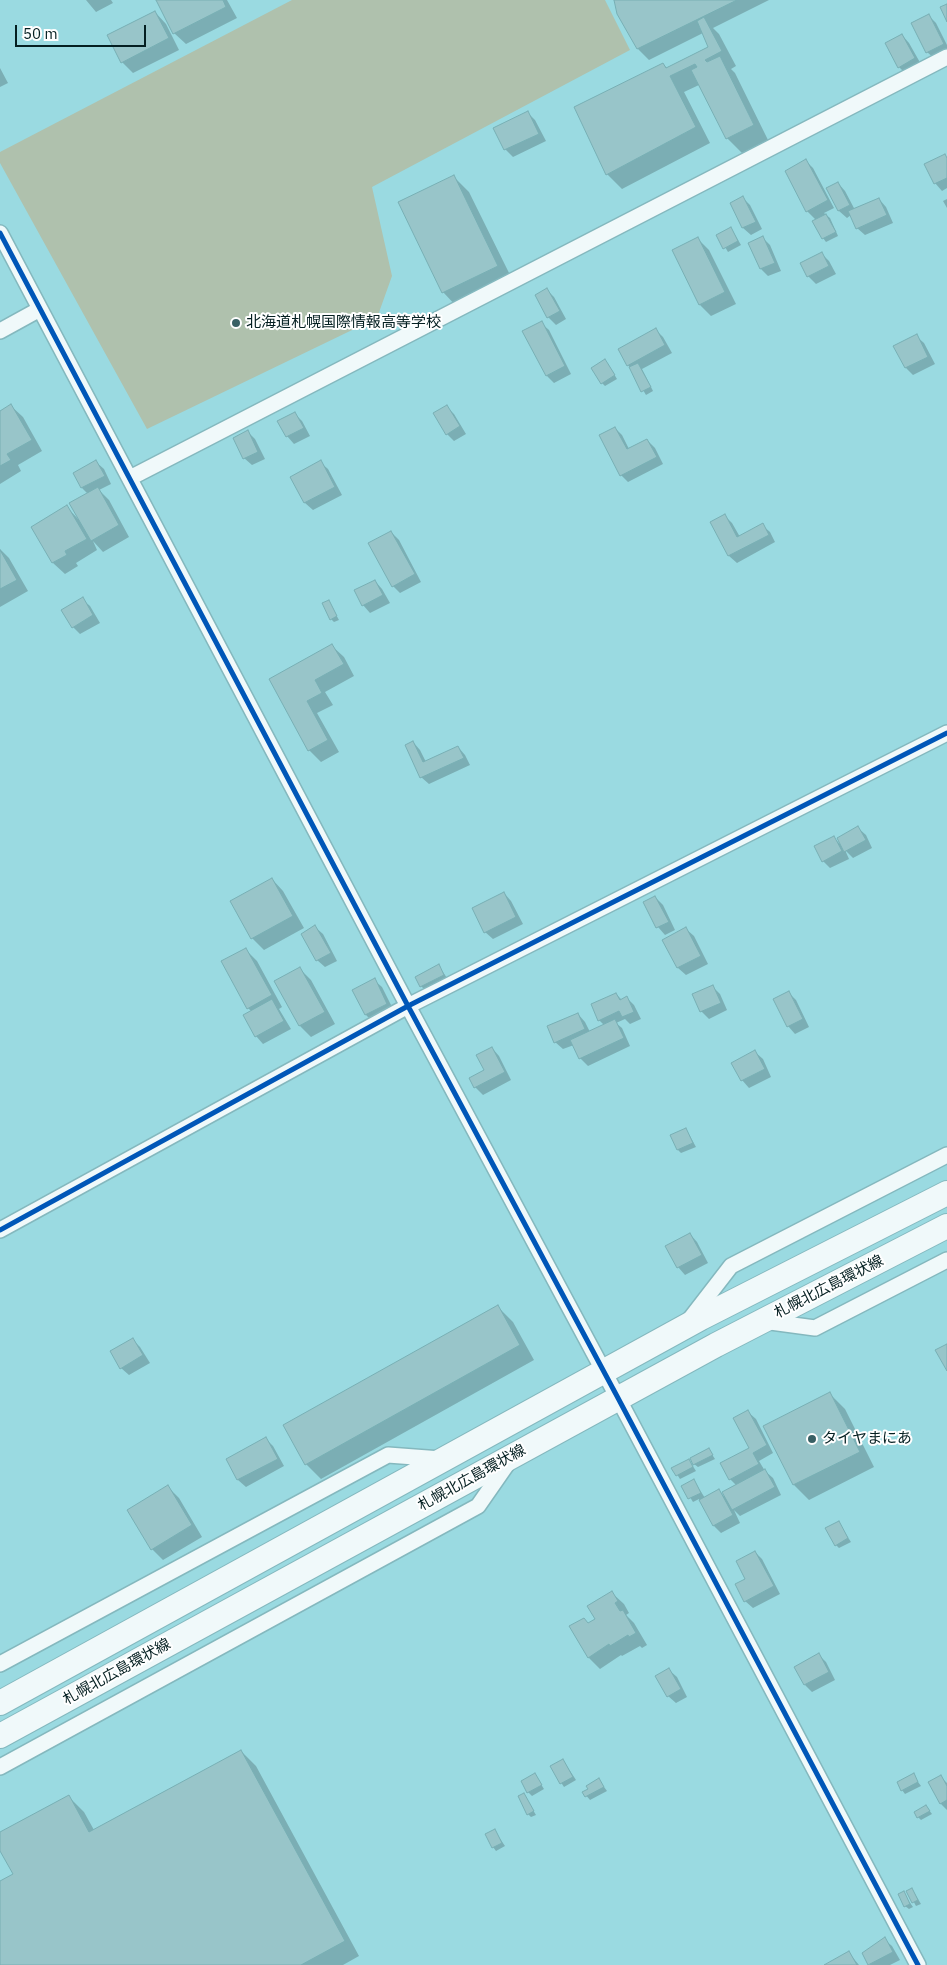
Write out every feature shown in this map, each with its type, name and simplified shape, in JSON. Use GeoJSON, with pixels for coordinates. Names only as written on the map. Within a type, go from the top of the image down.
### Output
{"type":"FeatureCollection","features":[{"type":"Feature","properties":{"kind":"main road","name":"札幌北広島環状線"},"geometry":{"type":"LineString","coordinates":[[0,1703],[683,1328],[947,1193]]}},
{"type":"Feature","properties":{"kind":"main road","name":"札幌北広島環状線"},"geometry":{"type":"LineString","coordinates":[[0,1736],[618,1398],[763,1320],[947,1226]]}},
{"type":"Feature","properties":{"kind":"street"},"geometry":{"type":"LineString","coordinates":[[130,478],[947,57]]}},
{"type":"Feature","properties":{"kind":"street"},"geometry":{"type":"LineString","coordinates":[[0,233],[408,1006],[918,1965]]}},
{"type":"Feature","properties":{"kind":"street"},"geometry":{"type":"LineString","coordinates":[[0,331],[40,309]]}},
{"type":"Feature","properties":{"kind":"street"},"geometry":{"type":"LineString","coordinates":[[0,1230],[408,1006],[947,733]]}},
{"type":"Feature","properties":{"kind":"street"},"geometry":{"type":"LineString","coordinates":[[683,1328],[731,1266],[947,1155]]}},
{"type":"Feature","properties":{"kind":"street"},"geometry":{"type":"LineString","coordinates":[[763,1320],[814,1328],[947,1260]]}},
{"type":"Feature","properties":{"kind":"street"},"geometry":{"type":"LineString","coordinates":[[0,1664],[388,1455],[443,1460]]}},
{"type":"Feature","properties":{"kind":"street"},"geometry":{"type":"LineString","coordinates":[[0,1767],[478,1506],[514,1455]]}},
{"type":"Feature","properties":{"kind":"green space","name":"北海道札幌国際情報高等学校"},"geometry":{"type":"Polygon","coordinates":[[[292,0],[605,0],[630,50],[372,187],[392,276],[377,318],[147,429],[0,163],[0,152],[292,0]]]}},
{"type":"Feature","properties":{"kind":"building"},"geometry":{"type":"Polygon","coordinates":[[[156,0],[223,0],[226,7],[173,34],[156,0]]]}},
{"type":"Feature","properties":{"kind":"building"},"geometry":{"type":"Polygon","coordinates":[[[614,0],[737,0],[637,49],[617,14],[614,0]]]}},
{"type":"Feature","properties":{"kind":"building"},"geometry":{"type":"Polygon","coordinates":[[[947,4],[947,22],[940,7],[947,4]]]}},
{"type":"Feature","properties":{"kind":"building"},"geometry":{"type":"Polygon","coordinates":[[[155,11],[169,38],[121,63],[107,35],[155,11]]]}},
{"type":"Feature","properties":{"kind":"building"},"geometry":{"type":"Polygon","coordinates":[[[929,14],[944,44],[926,53],[911,23],[929,14]]]}},
{"type":"Feature","properties":{"kind":"building"},"geometry":{"type":"Polygon","coordinates":[[[704,17],[722,51],[705,60],[707,62],[720,56],[754,125],[726,139],[691,70],[697,67],[695,64],[670,76],[696,127],[606,175],[574,107],[663,63],[666,68],[708,47],[697,21],[704,17]]]}},
{"type":"Feature","properties":{"kind":"building"},"geometry":{"type":"Polygon","coordinates":[[[902,34],[915,58],[898,68],[885,43],[902,34]]]}},
{"type":"Feature","properties":{"kind":"building"},"geometry":{"type":"Polygon","coordinates":[[[528,111],[539,134],[504,150],[493,128],[528,111]]]}},
{"type":"Feature","properties":{"kind":"building"},"geometry":{"type":"Polygon","coordinates":[[[945,154],[947,158],[947,178],[934,184],[924,164],[945,154]]]}},
{"type":"Feature","properties":{"kind":"building"},"geometry":{"type":"Polygon","coordinates":[[[806,159],[828,200],[806,212],[785,171],[806,159]]]}},
{"type":"Feature","properties":{"kind":"building"},"geometry":{"type":"Polygon","coordinates":[[[454,175],[498,266],[442,293],[398,202],[454,175]]]}},
{"type":"Feature","properties":{"kind":"building"},"geometry":{"type":"Polygon","coordinates":[[[838,182],[850,205],[838,211],[826,188],[838,182]]]}},
{"type":"Feature","properties":{"kind":"building"},"geometry":{"type":"Polygon","coordinates":[[[743,196],[756,222],[742,228],[730,203],[743,196]]]}},
{"type":"Feature","properties":{"kind":"building"},"geometry":{"type":"Polygon","coordinates":[[[879,198],[887,215],[856,229],[848,211],[879,198]]]}},
{"type":"Feature","properties":{"kind":"building"},"geometry":{"type":"Polygon","coordinates":[[[826,214],[836,232],[822,239],[812,221],[826,214]]]}},
{"type":"Feature","properties":{"kind":"building"},"geometry":{"type":"Polygon","coordinates":[[[731,227],[738,241],[723,249],[716,235],[731,227]]]}},
{"type":"Feature","properties":{"kind":"building"},"geometry":{"type":"Polygon","coordinates":[[[763,236],[775,263],[760,269],[748,243],[763,236]]]}},
{"type":"Feature","properties":{"kind":"building"},"geometry":{"type":"Polygon","coordinates":[[[698,237],[725,292],[699,305],[672,250],[698,237]]]}},
{"type":"Feature","properties":{"kind":"building"},"geometry":{"type":"Polygon","coordinates":[[[822,252],[829,266],[807,277],[800,263],[822,252]]]}},
{"type":"Feature","properties":{"kind":"building"},"geometry":{"type":"Polygon","coordinates":[[[547,288],[560,311],[547,318],[535,295],[547,288]]]}},
{"type":"Feature","properties":{"kind":"building"},"geometry":{"type":"Polygon","coordinates":[[[542,321],[565,366],[546,376],[522,331],[542,321]]]}},
{"type":"Feature","properties":{"kind":"building"},"geometry":{"type":"Polygon","coordinates":[[[656,328],[665,345],[627,366],[618,349],[656,328]]]}},
{"type":"Feature","properties":{"kind":"building"},"geometry":{"type":"Polygon","coordinates":[[[917,334],[928,357],[905,368],[893,346],[917,334]]]}},
{"type":"Feature","properties":{"kind":"building"},"geometry":{"type":"Polygon","coordinates":[[[605,359],[615,375],[601,384],[591,368],[605,359]]]}},
{"type":"Feature","properties":{"kind":"building"},"geometry":{"type":"Polygon","coordinates":[[[638,363],[651,387],[641,392],[629,367],[638,363]]]}},
{"type":"Feature","properties":{"kind":"building"},"geometry":{"type":"Polygon","coordinates":[[[11,404],[32,440],[7,454],[11,460],[0,466],[0,411],[11,404]]]}},
{"type":"Feature","properties":{"kind":"building"},"geometry":{"type":"Polygon","coordinates":[[[447,405],[460,426],[446,435],[433,413],[447,405]]]}},
{"type":"Feature","properties":{"kind":"building"},"geometry":{"type":"Polygon","coordinates":[[[295,412],[304,428],[286,437],[277,421],[295,412]]]}},
{"type":"Feature","properties":{"kind":"building"},"geometry":{"type":"Polygon","coordinates":[[[615,427],[627,449],[647,439],[657,457],[620,476],[599,435],[615,427]]]}},
{"type":"Feature","properties":{"kind":"building"},"geometry":{"type":"Polygon","coordinates":[[[248,430],[258,452],[243,459],[233,438],[248,430]]]}},
{"type":"Feature","properties":{"kind":"building"},"geometry":{"type":"Polygon","coordinates":[[[96,460],[105,476],[81,488],[73,473],[96,460]]]}},
{"type":"Feature","properties":{"kind":"building"},"geometry":{"type":"Polygon","coordinates":[[[321,460],[335,487],[304,503],[290,477],[321,460]]]}},
{"type":"Feature","properties":{"kind":"building"},"geometry":{"type":"Polygon","coordinates":[[[98,487],[119,525],[91,541],[69,503],[98,487]]]}},
{"type":"Feature","properties":{"kind":"building"},"geometry":{"type":"Polygon","coordinates":[[[67,505],[87,539],[65,551],[67,555],[52,563],[31,527],[67,505]]]}},
{"type":"Feature","properties":{"kind":"building"},"geometry":{"type":"Polygon","coordinates":[[[725,514],[737,537],[763,523],[769,535],[728,556],[710,522],[725,514]]]}},
{"type":"Feature","properties":{"kind":"building"},"geometry":{"type":"Polygon","coordinates":[[[391,531],[415,574],[392,587],[368,543],[391,531]]]}},
{"type":"Feature","properties":{"kind":"building"},"geometry":{"type":"Polygon","coordinates":[[[0,550],[17,580],[0,589],[0,550]]]}},
{"type":"Feature","properties":{"kind":"building"},"geometry":{"type":"Polygon","coordinates":[[[375,580],[383,595],[362,606],[354,590],[375,580]]]}},
{"type":"Feature","properties":{"kind":"building"},"geometry":{"type":"Polygon","coordinates":[[[83,597],[93,615],[72,628],[61,610],[83,597]]]}},
{"type":"Feature","properties":{"kind":"building"},"geometry":{"type":"Polygon","coordinates":[[[329,600],[337,616],[330,620],[322,603],[329,600]]]}},
{"type":"Feature","properties":{"kind":"building"},"geometry":{"type":"Polygon","coordinates":[[[332,644],[344,664],[315,680],[322,693],[307,701],[328,740],[308,751],[269,679],[332,644]]]}},
{"type":"Feature","properties":{"kind":"building"},"geometry":{"type":"Polygon","coordinates":[[[413,741],[423,762],[458,746],[464,758],[420,778],[405,745],[413,741]]]}},
{"type":"Feature","properties":{"kind":"building"},"geometry":{"type":"Polygon","coordinates":[[[858,826],[866,840],[844,852],[837,838],[858,826]]]}},
{"type":"Feature","properties":{"kind":"building"},"geometry":{"type":"Polygon","coordinates":[[[834,836],[842,851],[822,862],[814,846],[834,836]]]}},
{"type":"Feature","properties":{"kind":"building"},"geometry":{"type":"Polygon","coordinates":[[[272,878],[293,916],[251,939],[230,901],[272,878]]]}},
{"type":"Feature","properties":{"kind":"building"},"geometry":{"type":"Polygon","coordinates":[[[504,892],[516,917],[484,933],[472,908],[504,892]]]}},
{"type":"Feature","properties":{"kind":"building"},"geometry":{"type":"Polygon","coordinates":[[[655,896],[669,922],[656,928],[643,902],[655,896]]]}},
{"type":"Feature","properties":{"kind":"building"},"geometry":{"type":"Polygon","coordinates":[[[315,925],[331,953],[316,961],[301,934],[315,925]]]}},
{"type":"Feature","properties":{"kind":"building"},"geometry":{"type":"Polygon","coordinates":[[[686,927],[701,956],[677,968],[662,940],[686,927]]]}},
{"type":"Feature","properties":{"kind":"building"},"geometry":{"type":"Polygon","coordinates":[[[246,948],[272,995],[247,1009],[221,961],[246,948]]]}},
{"type":"Feature","properties":{"kind":"building"},"geometry":{"type":"Polygon","coordinates":[[[439,964],[444,975],[420,987],[415,977],[439,964]]]}},
{"type":"Feature","properties":{"kind":"building"},"geometry":{"type":"Polygon","coordinates":[[[300,967],[325,1012],[299,1026],[274,981],[300,967]]]}},
{"type":"Feature","properties":{"kind":"building"},"geometry":{"type":"Polygon","coordinates":[[[375,978],[387,1004],[365,1015],[352,990],[375,978]]]}},
{"type":"Feature","properties":{"kind":"building"},"geometry":{"type":"Polygon","coordinates":[[[713,985],[721,1003],[700,1012],[692,994],[713,985]]]}},
{"type":"Feature","properties":{"kind":"building"},"geometry":{"type":"Polygon","coordinates":[[[789,991],[803,1019],[787,1027],[773,999],[789,991]]]}},
{"type":"Feature","properties":{"kind":"building"},"geometry":{"type":"Polygon","coordinates":[[[616,993],[620,1000],[627,996],[634,1012],[622,1017],[619,1011],[598,1021],[591,1004],[616,993]]]}},
{"type":"Feature","properties":{"kind":"building"},"geometry":{"type":"Polygon","coordinates":[[[272,999],[284,1021],[255,1037],[243,1015],[272,999]]]}},
{"type":"Feature","properties":{"kind":"building"},"geometry":{"type":"Polygon","coordinates":[[[578,1013],[585,1029],[554,1043],[547,1026],[578,1013]]]}},
{"type":"Feature","properties":{"kind":"building"},"geometry":{"type":"Polygon","coordinates":[[[615,1019],[624,1038],[579,1059],[570,1040],[615,1019]]]}},
{"type":"Feature","properties":{"kind":"building"},"geometry":{"type":"Polygon","coordinates":[[[492,1047],[505,1072],[474,1088],[469,1078],[484,1070],[476,1055],[492,1047]]]}},
{"type":"Feature","properties":{"kind":"building"},"geometry":{"type":"Polygon","coordinates":[[[755,1050],[765,1069],[741,1081],[731,1063],[755,1050]]]}},
{"type":"Feature","properties":{"kind":"building"},"geometry":{"type":"Polygon","coordinates":[[[686,1128],[693,1143],[677,1150],[670,1135],[686,1128]]]}},
{"type":"Feature","properties":{"kind":"building"},"geometry":{"type":"Polygon","coordinates":[[[690,1233],[702,1255],[677,1268],[665,1246],[690,1233]]]}},
{"type":"Feature","properties":{"kind":"building"},"geometry":{"type":"Polygon","coordinates":[[[498,1305],[520,1345],[305,1465],[283,1425],[498,1305]]]}},
{"type":"Feature","properties":{"kind":"building"},"geometry":{"type":"Polygon","coordinates":[[[133,1338],[143,1355],[120,1369],[110,1351],[133,1338]]]}},
{"type":"Feature","properties":{"kind":"building"},"geometry":{"type":"Polygon","coordinates":[[[947,1344],[947,1371],[935,1350],[947,1344]]]}},
{"type":"Feature","properties":{"kind":"building","name":"タイヤまにあ"},"geometry":{"type":"Polygon","coordinates":[[[830,1392],[860,1452],[793,1485],[763,1426],[830,1392]]]}},
{"type":"Feature","properties":{"kind":"building"},"geometry":{"type":"Polygon","coordinates":[[[748,1410],[767,1445],[753,1453],[759,1464],[729,1480],[720,1463],[749,1448],[733,1418],[748,1410]]]}},
{"type":"Feature","properties":{"kind":"building"},"geometry":{"type":"Polygon","coordinates":[[[266,1437],[278,1459],[237,1480],[226,1459],[266,1437]]]}},
{"type":"Feature","properties":{"kind":"building"},"geometry":{"type":"Polygon","coordinates":[[[709,1448],[713,1455],[693,1465],[690,1458],[709,1448]]]}},
{"type":"Feature","properties":{"kind":"building"},"geometry":{"type":"Polygon","coordinates":[[[689,1459],[693,1467],[676,1476],[671,1468],[689,1459]]]}},
{"type":"Feature","properties":{"kind":"building"},"geometry":{"type":"Polygon","coordinates":[[[765,1469],[775,1487],[732,1510],[722,1492],[765,1469]]]}},
{"type":"Feature","properties":{"kind":"building"},"geometry":{"type":"Polygon","coordinates":[[[694,1479],[701,1493],[688,1499],[681,1486],[694,1479]]]}},
{"type":"Feature","properties":{"kind":"building"},"geometry":{"type":"Polygon","coordinates":[[[168,1485],[192,1525],[151,1550],[127,1510],[168,1485]]]}},
{"type":"Feature","properties":{"kind":"building"},"geometry":{"type":"Polygon","coordinates":[[[719,1489],[733,1515],[713,1526],[699,1500],[719,1489]]]}},
{"type":"Feature","properties":{"kind":"building"},"geometry":{"type":"Polygon","coordinates":[[[839,1521],[848,1538],[835,1546],[825,1528],[839,1521]]]}},
{"type":"Feature","properties":{"kind":"building"},"geometry":{"type":"Polygon","coordinates":[[[755,1551],[774,1586],[744,1602],[735,1584],[745,1579],[736,1561],[755,1551]]]}},
{"type":"Feature","properties":{"kind":"building"},"geometry":{"type":"Polygon","coordinates":[[[612,1591],[618,1601],[615,1603],[620,1611],[623,1610],[636,1633],[629,1637],[628,1635],[610,1646],[609,1644],[588,1658],[569,1626],[584,1618],[588,1623],[595,1619],[587,1606],[612,1591]]]}},
{"type":"Feature","properties":{"kind":"building"},"geometry":{"type":"Polygon","coordinates":[[[819,1653],[829,1672],[804,1685],[794,1667],[819,1653]]]}},
{"type":"Feature","properties":{"kind":"building"},"geometry":{"type":"Polygon","coordinates":[[[669,1668],[681,1689],[667,1697],[655,1676],[669,1668]]]}},
{"type":"Feature","properties":{"kind":"building"},"geometry":{"type":"Polygon","coordinates":[[[241,1750],[345,1941],[301,1965],[0,1965],[0,1881],[13,1874],[0,1851],[0,1832],[69,1795],[89,1832],[241,1750]]]}},
{"type":"Feature","properties":{"kind":"building"},"geometry":{"type":"Polygon","coordinates":[[[563,1759],[573,1777],[560,1784],[550,1766],[563,1759]]]}},
{"type":"Feature","properties":{"kind":"building"},"geometry":{"type":"Polygon","coordinates":[[[535,1773],[542,1785],[527,1793],[521,1781],[535,1773]]]}},
{"type":"Feature","properties":{"kind":"building"},"geometry":{"type":"Polygon","coordinates":[[[914,1773],[918,1782],[901,1791],[897,1782],[914,1773]]]}},
{"type":"Feature","properties":{"kind":"building"},"geometry":{"type":"Polygon","coordinates":[[[941,1775],[947,1786],[947,1800],[940,1804],[928,1782],[941,1775]]]}},
{"type":"Feature","properties":{"kind":"building"},"geometry":{"type":"Polygon","coordinates":[[[599,1778],[604,1787],[585,1797],[582,1792],[588,1789],[586,1786],[599,1778]]]}},
{"type":"Feature","properties":{"kind":"building"},"geometry":{"type":"Polygon","coordinates":[[[524,1793],[534,1811],[527,1815],[518,1796],[524,1793]]]}},
{"type":"Feature","properties":{"kind":"building"},"geometry":{"type":"Polygon","coordinates":[[[926,1805],[930,1811],[917,1818],[914,1812],[926,1805]]]}},
{"type":"Feature","properties":{"kind":"building"},"geometry":{"type":"Polygon","coordinates":[[[495,1829],[502,1843],[492,1848],[485,1834],[495,1829]]]}},
{"type":"Feature","properties":{"kind":"building"},"geometry":{"type":"Polygon","coordinates":[[[912,1888],[918,1900],[912,1903],[906,1891],[912,1888]]]}},
{"type":"Feature","properties":{"kind":"building"},"geometry":{"type":"Polygon","coordinates":[[[904,1891],[910,1904],[904,1907],[898,1894],[904,1891]]]}},
{"type":"Feature","properties":{"kind":"building"},"geometry":{"type":"Polygon","coordinates":[[[885,1937],[893,1952],[868,1965],[862,1953],[885,1937]]]}},
{"type":"Feature","properties":{"kind":"building"},"geometry":{"type":"Polygon","coordinates":[[[849,1951],[857,1965],[824,1965],[849,1951]]]}},
{"type":"Feature","properties":{"kind":"cycle path"},"geometry":{"type":"LineString","coordinates":[[0,233],[408,1006],[918,1965]]}},
{"type":"Feature","properties":{"kind":"cycle path"},"geometry":{"type":"LineString","coordinates":[[0,1230],[408,1006],[947,733]]}},
{"type":"Feature","properties":{"kind":"place","name":"北海道札幌国際情報高等学校"},"geometry":{"type":"Point","coordinates":[236,323]}},
{"type":"Feature","properties":{"kind":"place","name":"タイヤまにあ"},"geometry":{"type":"Point","coordinates":[812,1439]}}]}
